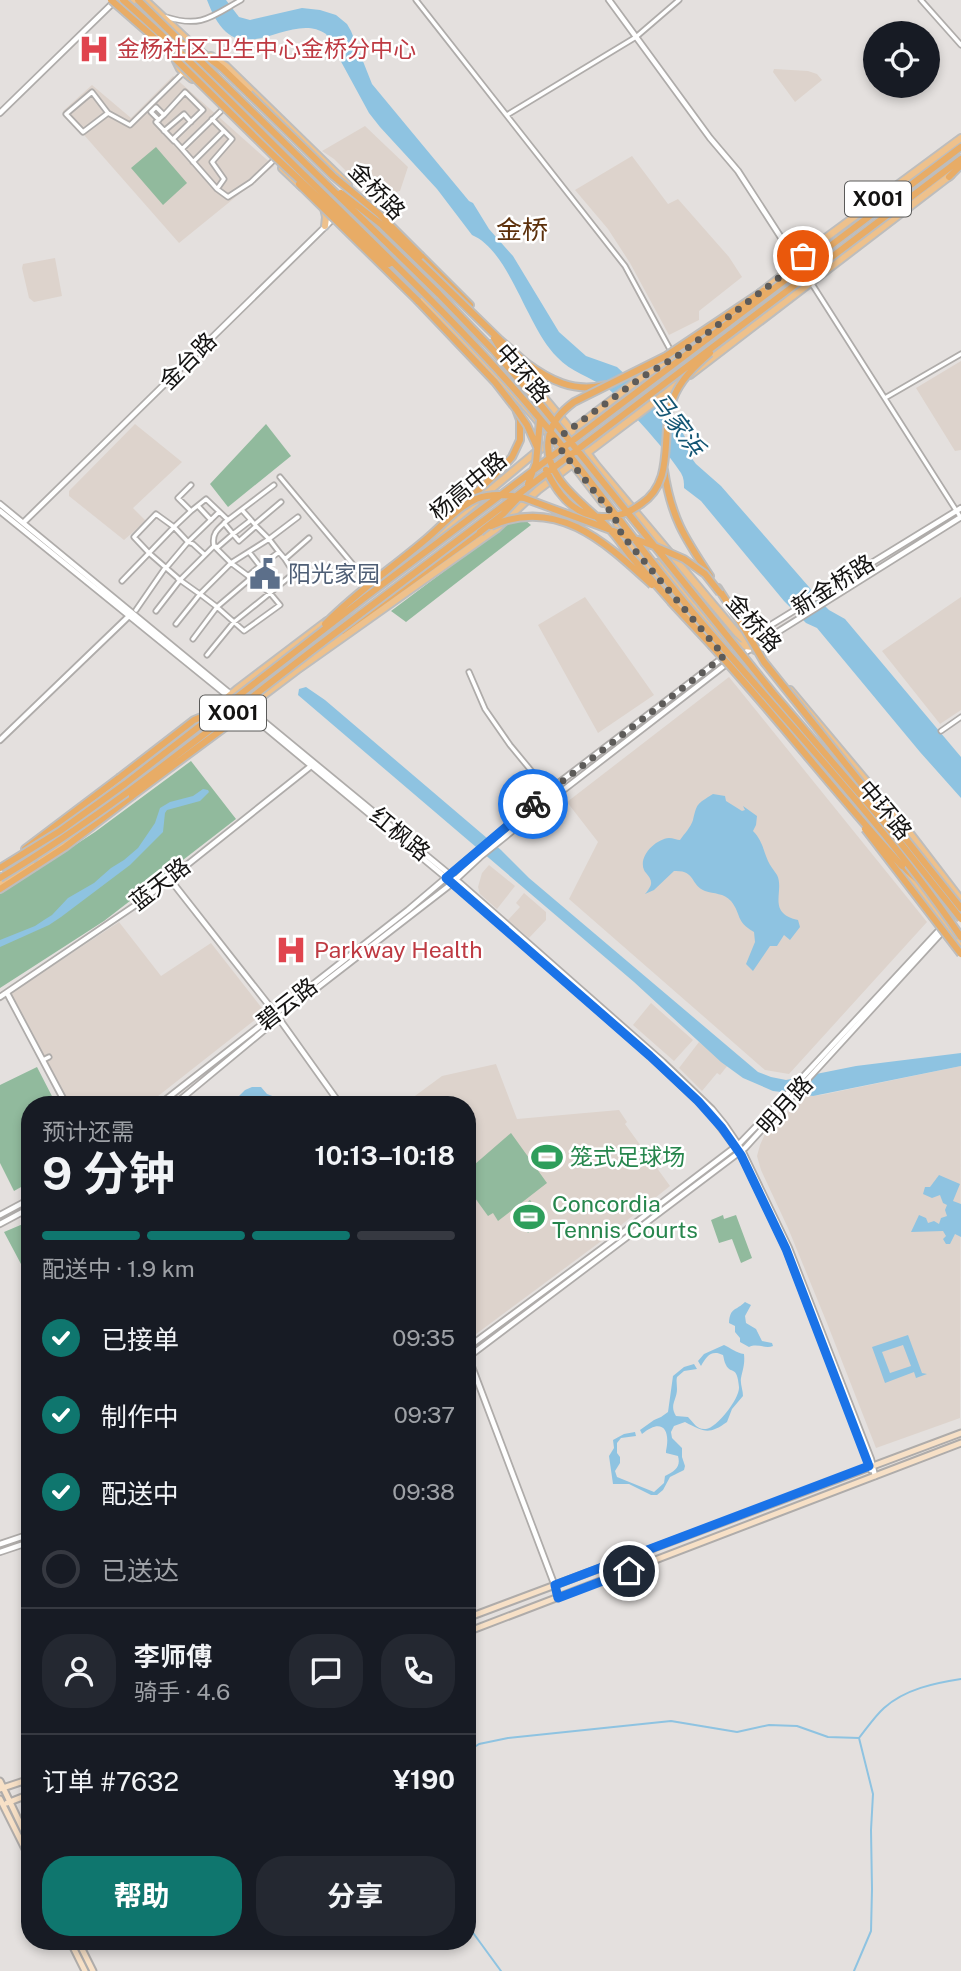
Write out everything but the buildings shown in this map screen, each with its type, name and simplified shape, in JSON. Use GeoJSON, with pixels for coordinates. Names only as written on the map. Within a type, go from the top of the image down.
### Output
{"type":"FeatureCollection","features":[{"type":"Feature","properties":{"kind":"highway"},"geometry":{"type":"LineString","coordinates":[[114,0],[470,354],[516,409],[531,433],[552,482],[566,502],[586,514],[600,517],[632,511],[653,493],[664,470]]}},
{"type":"Feature","properties":{"kind":"highway","name":"中环路"},"geometry":{"type":"LineString","coordinates":[[122,0],[183,56],[487,358],[533,410],[700,621],[927,888],[961,937]]}},
{"type":"Feature","properties":{"kind":"highway","name":"中环路"},"geometry":{"type":"LineString","coordinates":[[138,0],[448,304],[520,381],[773,693],[883,821],[961,918]]}},
{"type":"Feature","properties":{"kind":"highway"},"geometry":{"type":"LineString","coordinates":[[197,48],[222,68],[333,176],[379,214],[447,281],[470,305],[520,381]]}},
{"type":"Feature","properties":{"kind":"highway","name":"杨高中路"},"geometry":{"type":"LineString","coordinates":[[0,867],[60,831],[165,753],[480,509],[897,196],[961,142]]}},
{"type":"Feature","properties":{"kind":"highway"},"geometry":{"type":"LineString","coordinates":[[274,159],[423,292]]}},
{"type":"Feature","properties":{"kind":"highway","name":"杨高中路"},"geometry":{"type":"LineString","coordinates":[[0,878],[76,829],[243,709],[315,648],[961,159]]}},
{"type":"Feature","properties":{"kind":"highway"},"geometry":{"type":"LineString","coordinates":[[949,177],[961,167]]}},
{"type":"Feature","properties":{"kind":"highway"},"geometry":{"type":"LineString","coordinates":[[321,178],[382,225],[491,332],[538,372],[562,384],[587,388],[610,383]]}},
{"type":"Feature","properties":{"kind":"highway"},"geometry":{"type":"LineString","coordinates":[[748,685],[634,561],[612,532],[567,489],[549,457],[548,445],[555,420],[574,402],[678,349],[809,262]]}},
{"type":"Feature","properties":{"kind":"highway"},"geometry":{"type":"LineString","coordinates":[[780,296],[712,351],[679,386],[667,419],[664,470],[669,498],[681,531],[764,662],[961,908]]}},
{"type":"Feature","properties":{"kind":"highway"},"geometry":{"type":"LineString","coordinates":[[315,648],[350,626],[480,532],[515,503],[531,478],[539,444],[539,401],[533,376],[524,361]]}},
{"type":"Feature","properties":{"kind":"highway"},"geometry":{"type":"LineString","coordinates":[[307,643],[341,607],[425,540],[505,465],[517,448],[521,430],[516,409]]}},
{"type":"Feature","properties":{"kind":"highway"},"geometry":{"type":"LineString","coordinates":[[461,507],[478,498],[500,495],[524,498],[684,559],[705,574],[720,593]]}},
{"type":"Feature","properties":{"kind":"highway"},"geometry":{"type":"LineString","coordinates":[[480,532],[506,520],[521,517],[560,520],[594,536],[613,550],[672,603]]}},
{"type":"Feature","properties":{"kind":"highway"},"geometry":{"type":"LineString","coordinates":[[700,621],[748,685],[859,819],[902,866],[927,888]]}},
{"type":"Feature","properties":{"kind":"highway"},"geometry":{"type":"LineString","coordinates":[[25,849],[194,720],[225,706]]}},
{"type":"Feature","properties":{"kind":"highway"},"geometry":{"type":"LineString","coordinates":[[0,889],[65,847],[228,725],[243,709]]}},
{"type":"Feature","properties":{"kind":"highway"},"geometry":{"type":"LineString","coordinates":[[859,819],[869,837],[961,954]]}},
{"type":"Feature","properties":{"kind":"main road","name":"金桥路"},"geometry":{"type":"LineString","coordinates":[[114,0],[234,108],[430,304],[498,377],[514,380],[558,439],[572,464],[682,593],[727,653]]}},
{"type":"Feature","properties":{"kind":"main road"},"geometry":{"type":"LineString","coordinates":[[131,0],[213,72]]}},
{"type":"Feature","properties":{"kind":"main road","name":"金桥路"},"geometry":{"type":"LineString","coordinates":[[145,0],[197,48],[226,66],[475,313],[507,349],[521,371],[742,642]]}},
{"type":"Feature","properties":{"kind":"main road","name":"金桥路"},"geometry":{"type":"LineString","coordinates":[[197,48],[213,72],[521,371]]}},
{"type":"Feature","properties":{"kind":"main road","name":"金桥路"},"geometry":{"type":"LineString","coordinates":[[169,49],[184,72],[324,208],[338,213]]}},
{"type":"Feature","properties":{"kind":"main road","name":"杨高中路"},"geometry":{"type":"LineString","coordinates":[[0,867],[46,837],[169,746],[230,695],[414,554],[536,452],[642,377],[676,357],[766,288],[808,251],[961,142]]}},
{"type":"Feature","properties":{"kind":"main road"},"geometry":{"type":"LineString","coordinates":[[274,159],[294,170]]}},
{"type":"Feature","properties":{"kind":"main road","name":"杨高中路"},"geometry":{"type":"LineString","coordinates":[[0,884],[62,845],[243,709],[496,529],[538,490],[579,458],[949,177]]}},
{"type":"Feature","properties":{"kind":"main road"},"geometry":{"type":"LineString","coordinates":[[324,208],[326,226]]}},
{"type":"Feature","properties":{"kind":"main road"},"geometry":{"type":"LineString","coordinates":[[338,213],[345,212],[354,217],[402,264],[422,274]]}},
{"type":"Feature","properties":{"kind":"main road"},"geometry":{"type":"LineString","coordinates":[[558,439],[578,451],[587,452]]}},
{"type":"Feature","properties":{"kind":"main road"},"geometry":{"type":"LineString","coordinates":[[558,439],[579,458],[618,504],[636,512]]}},
{"type":"Feature","properties":{"kind":"main road","name":"金桥路"},"geometry":{"type":"LineString","coordinates":[[614,516],[622,535],[727,653],[736,659],[863,818],[961,948]]}},
{"type":"Feature","properties":{"kind":"main road"},"geometry":{"type":"LineString","coordinates":[[682,593],[699,601],[733,641],[752,647]]}},
{"type":"Feature","properties":{"kind":"main road","name":"金桥路"},"geometry":{"type":"LineString","coordinates":[[752,647],[909,832],[961,900]]}},
{"type":"Feature","properties":{"kind":"main road"},"geometry":{"type":"LineString","coordinates":[[476,1615],[961,1433]]}},
{"type":"Feature","properties":{"kind":"main road"},"geometry":{"type":"LineString","coordinates":[[476,1629],[961,1443]]}},
{"type":"Feature","properties":{"kind":"main road"},"geometry":{"type":"LineString","coordinates":[[0,1781],[3,1802],[21,1840]]}},
{"type":"Feature","properties":{"kind":"main road"},"geometry":{"type":"LineString","coordinates":[[1,1789],[21,1782]]}},
{"type":"Feature","properties":{"kind":"main road"},"geometry":{"type":"LineString","coordinates":[[3,1802],[21,1797]]}},
{"type":"Feature","properties":{"kind":"main road"},"geometry":{"type":"LineString","coordinates":[[3,1802],[21,1830]]}},
{"type":"Feature","properties":{"kind":"main road"},"geometry":{"type":"LineString","coordinates":[[74,1950],[85,1971]]}},
{"type":"Feature","properties":{"kind":"main road"},"geometry":{"type":"LineString","coordinates":[[82,1950],[93,1971]]}},
{"type":"Feature","properties":{"kind":"street"},"geometry":{"type":"LineString","coordinates":[[0,113],[114,0]]}},
{"type":"Feature","properties":{"kind":"street"},"geometry":{"type":"LineString","coordinates":[[145,13],[197,22],[212,17],[241,0]]}},
{"type":"Feature","properties":{"kind":"street"},"geometry":{"type":"LineString","coordinates":[[416,0],[625,266],[660,333],[676,357]]}},
{"type":"Feature","properties":{"kind":"street"},"geometry":{"type":"LineString","coordinates":[[609,0],[710,138],[738,171],[959,509],[961,518]]}},
{"type":"Feature","properties":{"kind":"street"},"geometry":{"type":"LineString","coordinates":[[507,115],[636,37],[679,0]]}},
{"type":"Feature","properties":{"kind":"street"},"geometry":{"type":"LineString","coordinates":[[920,0],[961,45]]}},
{"type":"Feature","properties":{"kind":"street"},"geometry":{"type":"LineString","coordinates":[[108,113],[83,132],[66,114],[92,92],[108,113],[130,125],[184,72]]}},
{"type":"Feature","properties":{"kind":"street"},"geometry":{"type":"LineString","coordinates":[[173,139],[203,110],[185,92],[156,122],[217,189],[228,197],[251,181],[274,159]]}},
{"type":"Feature","properties":{"kind":"street"},"geometry":{"type":"LineString","coordinates":[[159,120],[151,112],[156,107],[164,115]]}},
{"type":"Feature","properties":{"kind":"street"},"geometry":{"type":"LineString","coordinates":[[182,149],[223,109]]}},
{"type":"Feature","properties":{"kind":"street"},"geometry":{"type":"LineString","coordinates":[[164,131],[184,114],[191,122]]}},
{"type":"Feature","properties":{"kind":"street"},"geometry":{"type":"LineString","coordinates":[[212,120],[232,139],[212,162],[224,178],[217,189]]}},
{"type":"Feature","properties":{"kind":"street"},"geometry":{"type":"LineString","coordinates":[[193,162],[224,131]]}},
{"type":"Feature","properties":{"kind":"street","name":"金台路"},"geometry":{"type":"LineString","coordinates":[[22,525],[357,195]]}},
{"type":"Feature","properties":{"kind":"street"},"geometry":{"type":"LineString","coordinates":[[885,398],[961,354]]}},
{"type":"Feature","properties":{"kind":"street"},"geometry":{"type":"LineString","coordinates":[[281,477],[372,587]]}},
{"type":"Feature","properties":{"kind":"street"},"geometry":{"type":"LineString","coordinates":[[191,485],[178,498],[191,511]]}},
{"type":"Feature","properties":{"kind":"street"},"geometry":{"type":"LineString","coordinates":[[224,523],[274,485]]}},
{"type":"Feature","properties":{"kind":"street"},"geometry":{"type":"LineString","coordinates":[[122,581],[149,554],[174,527],[206,499],[228,520],[214,534],[214,546],[280,604],[244,631],[149,554],[134,537],[156,513],[174,527],[188,542],[205,555]]}},
{"type":"Feature","properties":{"kind":"street"},"geometry":{"type":"LineString","coordinates":[[156,611],[180,580],[214,546],[218,547],[281,502]]}},
{"type":"Feature","properties":{"kind":"street"},"geometry":{"type":"LineString","coordinates":[[0,504],[22,525]]}},
{"type":"Feature","properties":{"kind":"street"},"geometry":{"type":"LineString","coordinates":[[197,506],[211,520]]}},
{"type":"Feature","properties":{"kind":"street","name":"新金桥路"},"geometry":{"type":"LineString","coordinates":[[448,877],[548,791],[742,642],[959,509]]}},
{"type":"Feature","properties":{"kind":"street"},"geometry":{"type":"LineString","coordinates":[[207,655],[234,622],[294,573],[269,539],[242,510]]}},
{"type":"Feature","properties":{"kind":"street"},"geometry":{"type":"LineString","coordinates":[[0,511],[22,525]]}},
{"type":"Feature","properties":{"kind":"street"},"geometry":{"type":"LineString","coordinates":[[0,740],[133,613],[188,542],[219,512]]}},
{"type":"Feature","properties":{"kind":"street"},"geometry":{"type":"LineString","coordinates":[[176,624],[200,594],[231,563],[298,517]]}},
{"type":"Feature","properties":{"kind":"street","name":"新金桥路"},"geometry":{"type":"LineString","coordinates":[[454,881],[480,857],[725,664],[961,518]]}},
{"type":"Feature","properties":{"kind":"street"},"geometry":{"type":"LineString","coordinates":[[224,523],[239,541],[254,523]]}},
{"type":"Feature","properties":{"kind":"street","name":"红枫路"},"geometry":{"type":"LineString","coordinates":[[22,525],[133,613],[243,709],[454,881],[684,1080],[719,1117],[741,1151],[789,1248],[875,1476]]}},
{"type":"Feature","properties":{"kind":"street"},"geometry":{"type":"LineString","coordinates":[[285,559],[309,538]]}},
{"type":"Feature","properties":{"kind":"street"},"geometry":{"type":"LineString","coordinates":[[249,552],[260,566]]}},
{"type":"Feature","properties":{"kind":"street"},"geometry":{"type":"LineString","coordinates":[[251,578],[248,576],[279,552]]}},
{"type":"Feature","properties":{"kind":"street"},"geometry":{"type":"LineString","coordinates":[[193,639],[217,607],[251,578]]}},
{"type":"Feature","properties":{"kind":"street"},"geometry":{"type":"LineString","coordinates":[[469,672],[485,709],[510,745],[548,791]]}},
{"type":"Feature","properties":{"kind":"street"},"geometry":{"type":"LineString","coordinates":[[941,731],[961,717]]}},
{"type":"Feature","properties":{"kind":"street","name":"蓝天路"},"geometry":{"type":"LineString","coordinates":[[0,997],[143,900],[313,765]]}},
{"type":"Feature","properties":{"kind":"street","name":"碧云路"},"geometry":{"type":"LineString","coordinates":[[184,1096],[277,1015],[448,877]]}},
{"type":"Feature","properties":{"kind":"street"},"geometry":{"type":"LineString","coordinates":[[169,878],[277,1015],[334,1096]]}},
{"type":"Feature","properties":{"kind":"street","name":"碧云路"},"geometry":{"type":"LineString","coordinates":[[171,1096],[454,881]]}},
{"type":"Feature","properties":{"kind":"street"},"geometry":{"type":"LineString","coordinates":[[945,926],[961,908]]}},
{"type":"Feature","properties":{"kind":"street"},"geometry":{"type":"LineString","coordinates":[[945,926],[961,918]]}},
{"type":"Feature","properties":{"kind":"street","name":"明月路"},"geometry":{"type":"LineString","coordinates":[[476,1341],[737,1145],[945,926]]}},
{"type":"Feature","properties":{"kind":"street","name":"明月路"},"geometry":{"type":"LineString","coordinates":[[476,1350],[741,1151],[822,1065],[945,926]]}},
{"type":"Feature","properties":{"kind":"street"},"geometry":{"type":"LineString","coordinates":[[7,993],[62,1096]]}},
{"type":"Feature","properties":{"kind":"street"},"geometry":{"type":"LineString","coordinates":[[43,1060],[49,1057]]}},
{"type":"Feature","properties":{"kind":"street"},"geometry":{"type":"LineString","coordinates":[[0,1215],[21,1204]]}},
{"type":"Feature","properties":{"kind":"street"},"geometry":{"type":"LineString","coordinates":[[0,1224],[21,1213]]}},
{"type":"Feature","properties":{"kind":"street"},"geometry":{"type":"LineString","coordinates":[[476,1382],[558,1598]]}},
{"type":"Feature","properties":{"kind":"street"},"geometry":{"type":"LineString","coordinates":[[0,1544],[21,1537]]}},
{"type":"Feature","properties":{"kind":"street"},"geometry":{"type":"LineString","coordinates":[[0,1552],[21,1545]]}},
{"type":"Feature","properties":{"kind":"shaded area"},"geometry":{"type":"Polygon","coordinates":[[[774,69],[808,71],[817,74],[822,80],[795,102],[773,72],[774,69]]]}},
{"type":"Feature","properties":{"kind":"shaded area"},"geometry":{"type":"Polygon","coordinates":[[[173,76],[274,166],[179,243],[63,111],[92,85],[131,118],[173,76]]]}},
{"type":"Feature","properties":{"kind":"shaded area"},"geometry":{"type":"Polygon","coordinates":[[[365,126],[408,167],[400,191],[373,198],[334,159],[322,151],[365,126]]]}},
{"type":"Feature","properties":{"kind":"shaded area"},"geometry":{"type":"Polygon","coordinates":[[[632,156],[668,204],[678,199],[729,257],[742,277],[699,311],[699,320],[669,335],[630,263],[608,229],[575,190],[632,156]]]}},
{"type":"Feature","properties":{"kind":"shaded area"},"geometry":{"type":"Polygon","coordinates":[[[55,258],[62,296],[34,302],[29,298],[23,264],[55,258]]]}},
{"type":"Feature","properties":{"kind":"shaded area"},"geometry":{"type":"Polygon","coordinates":[[[961,361],[961,450],[955,451],[916,388],[961,361]]]}},
{"type":"Feature","properties":{"kind":"shaded area"},"geometry":{"type":"Polygon","coordinates":[[[135,424],[182,462],[133,508],[146,521],[124,540],[69,496],[69,491],[135,424]]]}},
{"type":"Feature","properties":{"kind":"shaded area"},"geometry":{"type":"Polygon","coordinates":[[[585,597],[654,695],[598,733],[538,625],[585,597]]]}},
{"type":"Feature","properties":{"kind":"shaded area"},"geometry":{"type":"Polygon","coordinates":[[[961,597],[961,710],[940,724],[882,651],[961,597]]]}},
{"type":"Feature","properties":{"kind":"shaded area"},"geometry":{"type":"Polygon","coordinates":[[[729,677],[927,922],[789,1074],[765,1070],[569,899],[598,842],[567,802],[729,677]]]}},
{"type":"Feature","properties":{"kind":"shaded area"},"geometry":{"type":"Polygon","coordinates":[[[489,865],[515,886],[497,909],[480,894],[478,887],[482,873],[489,865]]]}},
{"type":"Feature","properties":{"kind":"shaded area"},"geometry":{"type":"Polygon","coordinates":[[[524,893],[546,912],[546,920],[529,938],[508,920],[520,907],[516,903],[524,893]]]}},
{"type":"Feature","properties":{"kind":"shaded area"},"geometry":{"type":"Polygon","coordinates":[[[119,922],[161,976],[211,943],[265,1012],[158,1096],[66,1096],[11,993],[119,922]]]}},
{"type":"Feature","properties":{"kind":"shaded area"},"geometry":{"type":"Polygon","coordinates":[[[651,1003],[693,1040],[674,1061],[633,1025],[651,1003]]]}},
{"type":"Feature","properties":{"kind":"shaded area"},"geometry":{"type":"Polygon","coordinates":[[[699,1042],[728,1065],[720,1075],[717,1073],[702,1091],[679,1068],[699,1042]]]}},
{"type":"Feature","properties":{"kind":"shaded area"},"geometry":{"type":"Polygon","coordinates":[[[496,1064],[517,1119],[619,1110],[627,1122],[625,1124],[670,1186],[476,1334],[476,1096],[415,1096],[442,1076],[496,1064]]]}},
{"type":"Feature","properties":{"kind":"shaded area"},"geometry":{"type":"Polygon","coordinates":[[[961,1066],[960,1418],[876,1448],[757,1156],[765,1134],[805,1096],[961,1066]]]}},
{"type":"Feature","properties":{"kind":"green space"},"geometry":{"type":"Polygon","coordinates":[[[156,147],[187,183],[163,205],[131,168],[156,147]]]}},
{"type":"Feature","properties":{"kind":"green space"},"geometry":{"type":"Polygon","coordinates":[[[266,424],[291,456],[228,507],[210,484],[266,424]]]}},
{"type":"Feature","properties":{"kind":"green space"},"geometry":{"type":"Polygon","coordinates":[[[519,515],[531,525],[406,622],[391,611],[519,515]]]}},
{"type":"Feature","properties":{"kind":"green space"},"geometry":{"type":"Polygon","coordinates":[[[191,761],[236,819],[104,921],[0,988],[0,894],[95,832],[191,761]]]}},
{"type":"Feature","properties":{"kind":"green space"},"geometry":{"type":"Polygon","coordinates":[[[37,1067],[52,1096],[21,1096],[21,1187],[14,1191],[0,1163],[0,1085],[37,1067]]]}},
{"type":"Feature","properties":{"kind":"green space"},"geometry":{"type":"Polygon","coordinates":[[[511,1133],[547,1183],[498,1221],[493,1213],[488,1216],[476,1199],[476,1163],[511,1133]]]}},
{"type":"Feature","properties":{"kind":"green space","name":"Concordia Tennis Courts"},"geometry":{"type":"Polygon","coordinates":[[[530,1200],[545,1220],[528,1233],[513,1214],[530,1200]]]}},
{"type":"Feature","properties":{"kind":"green space"},"geometry":{"type":"Polygon","coordinates":[[[723,1215],[724,1219],[736,1215],[752,1258],[741,1263],[732,1239],[719,1243],[711,1220],[723,1215]]]}},
{"type":"Feature","properties":{"kind":"green space"},"geometry":{"type":"Polygon","coordinates":[[[21,1225],[21,1264],[4,1232],[21,1225]]]}},
{"type":"Feature","properties":{"kind":"water"},"geometry":{"type":"Polygon","coordinates":[[[207,0],[226,0],[239,17],[250,20],[302,8],[336,15],[347,24],[372,84],[473,203],[489,229],[513,256],[559,332],[586,356],[617,367],[666,412],[681,430],[690,456],[696,464],[721,486],[818,599],[829,610],[845,619],[961,757],[961,798],[817,628],[806,623],[784,601],[701,501],[684,488],[683,477],[675,464],[626,407],[607,388],[562,362],[546,344],[497,256],[472,235],[437,189],[369,113],[326,34],[314,29],[300,28],[246,40],[234,37],[220,26],[207,0]]]}},
{"type":"Feature","properties":{"kind":"water"},"geometry":{"type":"Polygon","coordinates":[[[306,687],[325,700],[758,1072],[786,1080],[856,1066],[961,1053],[961,1066],[813,1096],[773,1091],[743,1078],[721,1062],[634,982],[298,695],[299,689],[306,687]]]}},
{"type":"Feature","properties":{"kind":"water"},"geometry":{"type":"Polygon","coordinates":[[[203,789],[209,792],[200,801],[167,810],[163,832],[130,865],[49,925],[0,947],[0,940],[35,926],[52,915],[68,898],[94,883],[138,848],[155,823],[160,808],[170,802],[193,796],[203,789]]]}},
{"type":"Feature","properties":{"kind":"water"},"geometry":{"type":"Polygon","coordinates":[[[713,794],[725,796],[726,801],[742,811],[745,810],[743,806],[757,816],[753,831],[777,875],[779,907],[788,917],[798,920],[800,927],[790,940],[784,935],[777,946],[770,946],[753,971],[746,964],[755,942],[754,932],[741,921],[728,898],[705,891],[690,875],[681,871],[674,871],[654,890],[645,894],[651,882],[643,865],[649,849],[664,839],[680,840],[691,825],[698,804],[713,794]]]}},
{"type":"Feature","properties":{"kind":"water"},"geometry":{"type":"Polygon","coordinates":[[[261,1087],[272,1096],[239,1096],[245,1090],[261,1087]]]}},
{"type":"Feature","properties":{"kind":"water"},"geometry":{"type":"Polygon","coordinates":[[[939,1175],[960,1184],[953,1201],[961,1204],[961,1237],[955,1234],[950,1244],[946,1244],[943,1239],[946,1236],[943,1231],[911,1232],[919,1215],[926,1218],[928,1223],[934,1221],[939,1224],[941,1218],[947,1216],[947,1205],[943,1203],[940,1195],[932,1198],[923,1194],[925,1187],[930,1187],[939,1175]]]}},
{"type":"Feature","properties":{"kind":"water"},"geometry":{"type":"Polygon","coordinates":[[[745,1302],[751,1305],[745,1316],[746,1323],[756,1329],[762,1341],[772,1343],[773,1346],[749,1347],[740,1342],[735,1326],[729,1323],[732,1312],[745,1302]]]}},
{"type":"Feature","properties":{"kind":"water"},"geometry":{"type":"Polygon","coordinates":[[[908,1335],[922,1373],[927,1374],[916,1378],[914,1372],[885,1383],[872,1347],[908,1335]],[[903,1345],[882,1352],[890,1373],[911,1366],[903,1345]]]}},
{"type":"Feature","properties":{"kind":"water"},"geometry":{"type":"Polygon","coordinates":[[[724,1345],[744,1354],[741,1380],[743,1396],[732,1409],[727,1422],[716,1429],[706,1431],[685,1422],[674,1426],[672,1438],[682,1448],[685,1466],[684,1470],[670,1477],[657,1495],[651,1495],[629,1484],[613,1484],[609,1456],[614,1448],[613,1440],[624,1434],[635,1432],[636,1436],[621,1438],[617,1443],[620,1463],[615,1471],[617,1477],[654,1492],[664,1483],[665,1476],[678,1466],[678,1456],[666,1453],[667,1436],[663,1428],[654,1427],[642,1434],[640,1430],[668,1412],[673,1376],[684,1367],[694,1364],[697,1369],[684,1371],[677,1377],[677,1393],[673,1406],[676,1416],[688,1417],[698,1427],[706,1429],[716,1424],[727,1412],[738,1392],[735,1373],[728,1368],[723,1355],[719,1353],[709,1355],[701,1366],[698,1361],[704,1354],[724,1345]]]}},
{"type":"Feature","properties":{"kind":"waterway"},"geometry":{"type":"LineString","coordinates":[[859,1738],[892,1701],[931,1685],[961,1679]]}},
{"type":"Feature","properties":{"kind":"waterway"},"geometry":{"type":"LineString","coordinates":[[476,1746],[508,1738],[671,1721],[737,1732],[769,1725],[797,1726],[828,1737],[859,1738],[873,1794],[872,1889],[871,1931],[854,1971]]}},
{"type":"Feature","properties":{"kind":"waterway"},"geometry":{"type":"LineString","coordinates":[[476,1937],[501,1971]]}},
{"type":"Feature","properties":{"kind":"way so far"},"geometry":{"type":"LineString","coordinates":[[533,804],[724,656],[622,535],[614,516],[554,441],[642,377],[676,357],[794,266],[803,256]]}},
{"type":"Feature","properties":{"kind":"place","name":"金杨社区卫生中心金桥分中心"},"geometry":{"type":"Point","coordinates":[94,49]}},
{"type":"Feature","properties":{"kind":"place","name":"阳光家园"},"geometry":{"type":"Point","coordinates":[265,574]}},
{"type":"Feature","properties":{"kind":"place","name":"Parkway Health"},"geometry":{"type":"Point","coordinates":[291,950]}},
{"type":"Feature","properties":{"kind":"place","name":"笼式足球场"},"geometry":{"type":"Point","coordinates":[547,1157]}},
{"type":"Feature","properties":{"kind":"place","name":"Concordia Tennis Courts"},"geometry":{"type":"Point","coordinates":[529,1217]}},
{"type":"Feature","properties":{"kind":"district","name":"金桥"},"geometry":{"type":"Point","coordinates":[522,230]}},
{"type":"Feature","properties":{"kind":"route"},"geometry":{"type":"LineString","coordinates":[[533,804],[446,878],[650,1056],[698,1101],[722,1128],[741,1155],[786,1249],[869,1466],[555,1585],[558,1598],[629,1571]]}},
{"type":"Feature","properties":{"kind":"water label","name":"马家浜"},"geometry":{"type":"Point","coordinates":[677,424]}}]}
